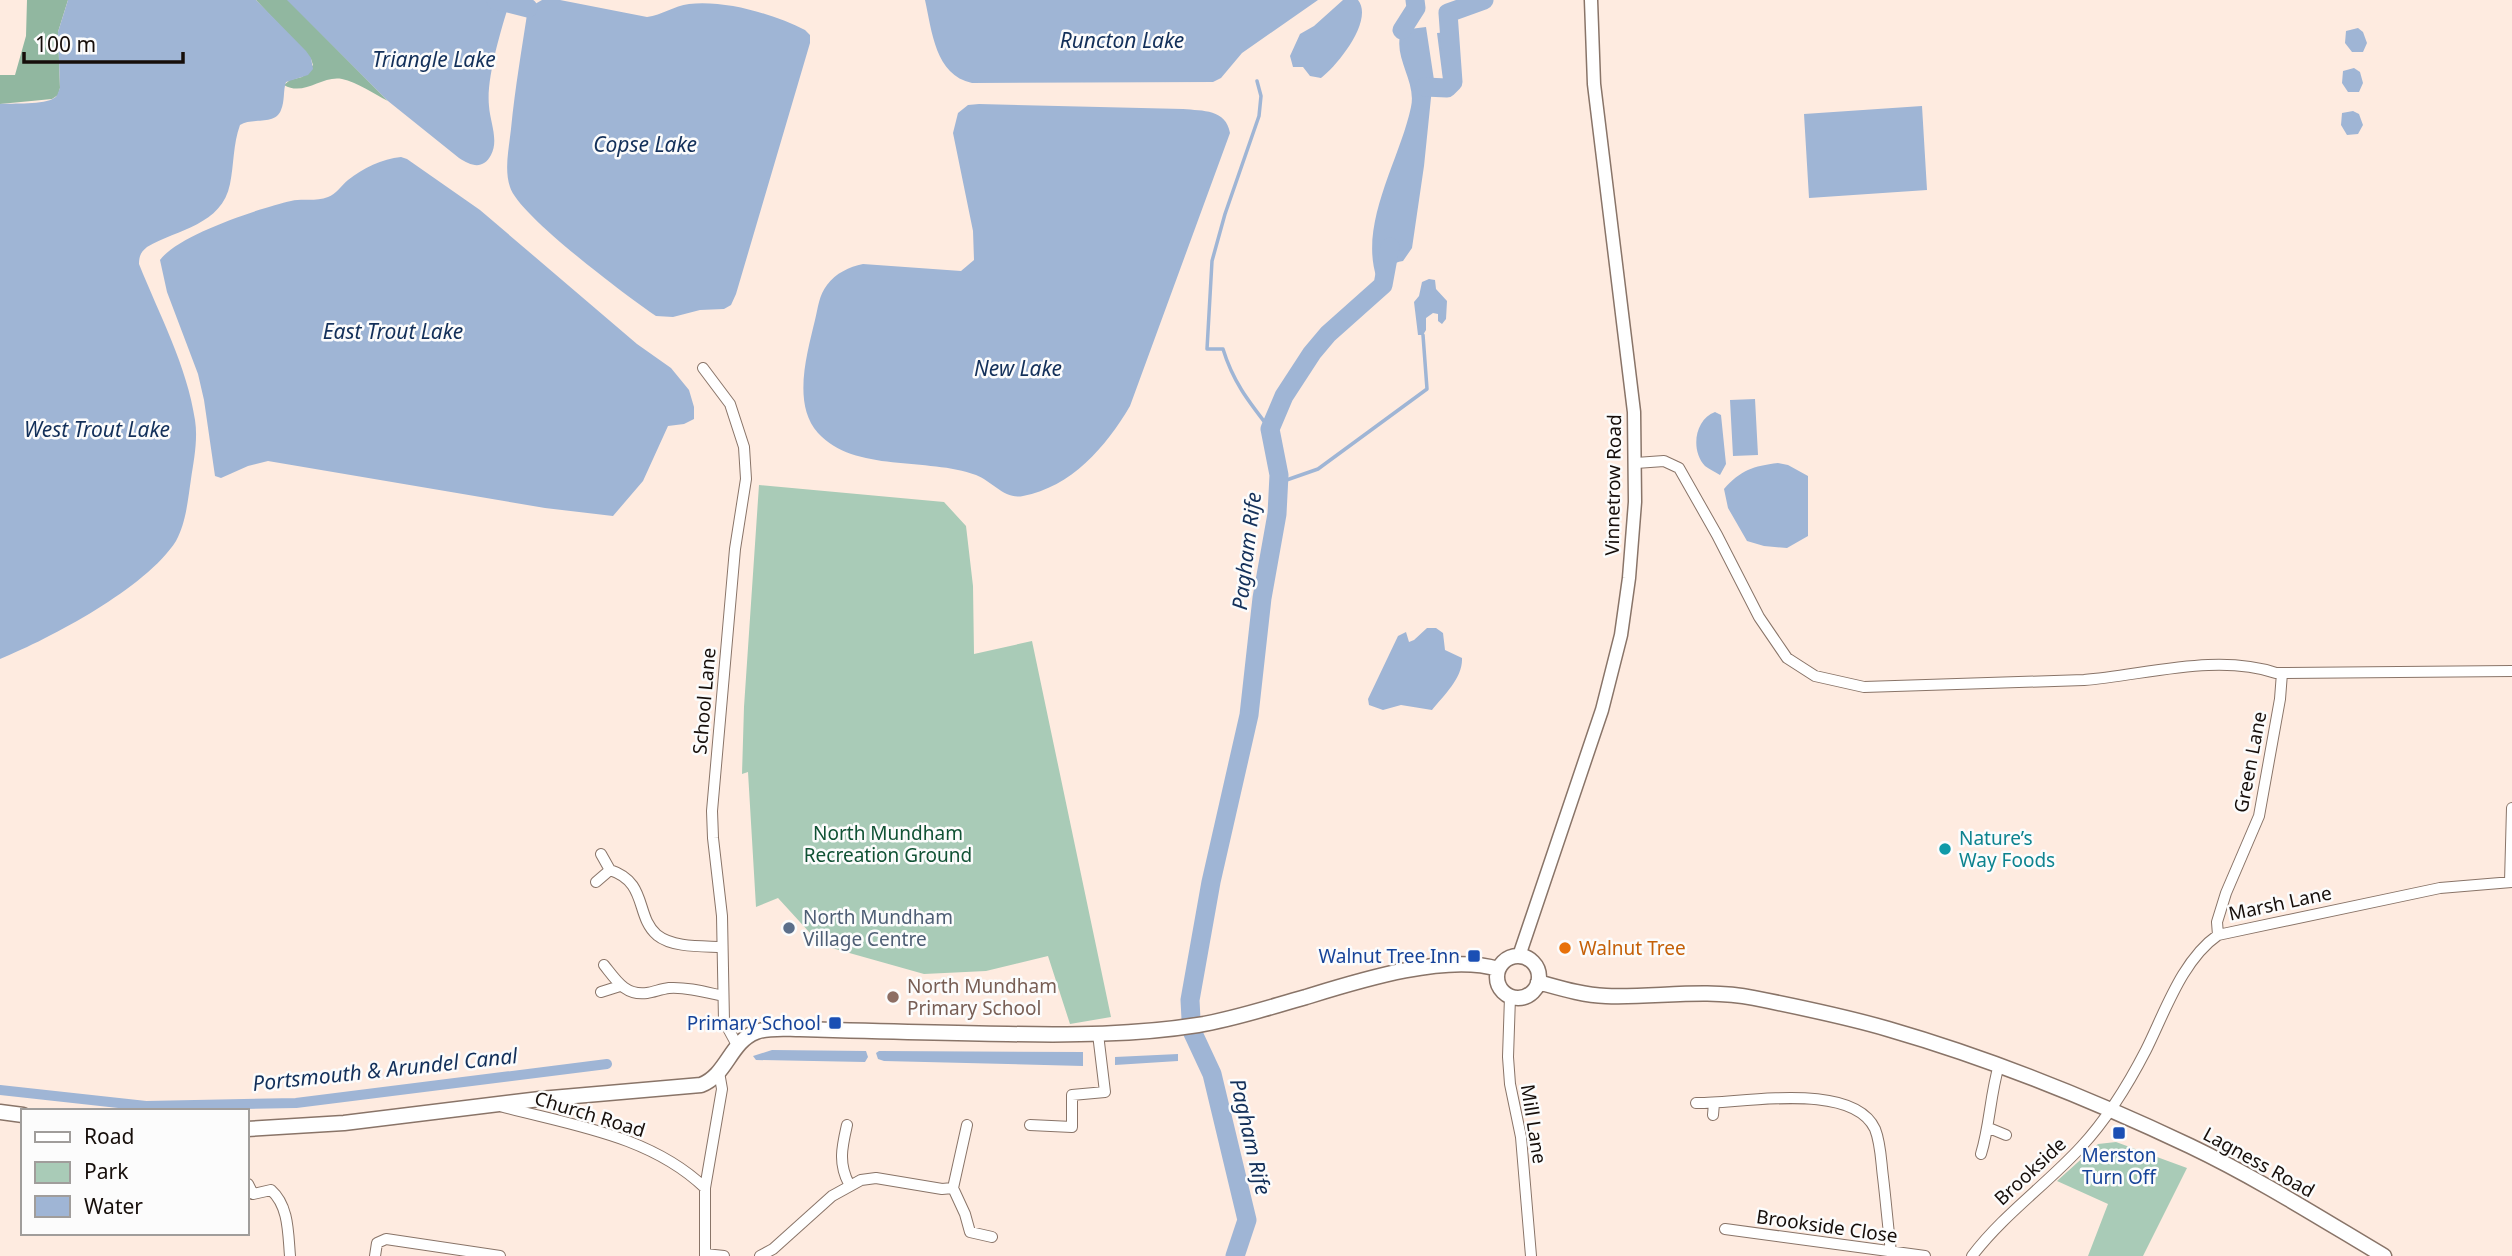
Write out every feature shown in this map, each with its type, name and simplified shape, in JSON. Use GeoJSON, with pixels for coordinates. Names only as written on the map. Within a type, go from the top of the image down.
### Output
{"type":"FeatureCollection","features":[{"type":"Feature","properties":{"kind":"main road"},"geometry":{"type":"LineString","coordinates":[[1519,956],[1533,963],[1537,969],[1538,982],[1535,989],[1524,997],[1510,997],[1500,989],[1498,969],[1507,959],[1519,956]]}},
{"type":"Feature","properties":{"kind":"main road"},"geometry":{"type":"LineString","coordinates":[[248,1129],[344,1123],[540,1099],[693,1086],[707,1083],[719,1072],[737,1045],[748,1036],[763,1030],[971,1034],[1156,1031],[1219,1021],[1361,982],[1424,968],[1473,964],[1498,969]]}},
{"type":"Feature","properties":{"kind":"main road","name":"Lagness Road"},"geometry":{"type":"LineString","coordinates":[[1538,982],[1578,993],[1604,996],[1692,992],[1743,996],[1887,1028],[1999,1065],[2111,1110],[2260,1183],[2384,1256]]}},
{"type":"Feature","properties":{"kind":"main road"},"geometry":{"type":"LineString","coordinates":[[0,1112],[21,1115]]}},
{"type":"Feature","properties":{"kind":"street","name":"Vinnetrow Road"},"geometry":{"type":"LineString","coordinates":[[1519,956],[1602,710],[1621,635],[1630,566],[1636,463],[1633,399],[1594,85],[1591,0]]}},
{"type":"Feature","properties":{"kind":"street","name":"School Lane"},"geometry":{"type":"LineString","coordinates":[[703,368],[730,404],[744,447],[746,479],[735,549],[712,811],[722,916],[724,1021],[737,1045]]}},
{"type":"Feature","properties":{"kind":"street"},"geometry":{"type":"LineString","coordinates":[[1636,463],[1664,461],[1679,468],[1759,617],[1787,658],[1815,676],[1864,687],[2084,680],[2116,677],[2138,671],[2253,665],[2282,673],[2512,671]]}},
{"type":"Feature","properties":{"kind":"street","name":"Green Lane"},"geometry":{"type":"LineString","coordinates":[[2218,935],[2217,922],[2226,894],[2259,816],[2280,699],[2282,673]]}},
{"type":"Feature","properties":{"kind":"street"},"geometry":{"type":"LineString","coordinates":[[2511,882],[2512,808]]}},
{"type":"Feature","properties":{"kind":"street"},"geometry":{"type":"LineString","coordinates":[[601,854],[610,870],[626,878],[634,886],[657,935],[672,942],[722,947]]}},
{"type":"Feature","properties":{"kind":"street"},"geometry":{"type":"LineString","coordinates":[[596,882],[610,870]]}},
{"type":"Feature","properties":{"kind":"street","name":"Marsh Lane"},"geometry":{"type":"LineString","coordinates":[[2111,1110],[2145,1053],[2186,972],[2206,944],[2218,935],[2440,888],[2511,882]]}},
{"type":"Feature","properties":{"kind":"street"},"geometry":{"type":"LineString","coordinates":[[604,965],[620,986],[632,993],[642,994],[667,988],[694,989],[723,996]]}},
{"type":"Feature","properties":{"kind":"street"},"geometry":{"type":"LineString","coordinates":[[601,992],[620,986]]}},
{"type":"Feature","properties":{"kind":"street","name":"Mill Lane"},"geometry":{"type":"LineString","coordinates":[[1510,997],[1507,1031],[1509,1071],[1521,1137],[1531,1256]]}},
{"type":"Feature","properties":{"kind":"street"},"geometry":{"type":"LineString","coordinates":[[1030,1125],[1072,1127],[1072,1095],[1105,1092],[1098,1034]]}},
{"type":"Feature","properties":{"kind":"street"},"geometry":{"type":"LineString","coordinates":[[1982,1154],[1989,1128],[1991,1095],[1999,1065]]}},
{"type":"Feature","properties":{"kind":"street"},"geometry":{"type":"LineString","coordinates":[[719,1072],[722,1090],[705,1188],[705,1255],[724,1256]]}},
{"type":"Feature","properties":{"kind":"street"},"geometry":{"type":"LineString","coordinates":[[1696,1103],[1807,1099],[1829,1101],[1852,1108],[1865,1116],[1874,1129],[1880,1148],[1891,1252]]}},
{"type":"Feature","properties":{"kind":"street"},"geometry":{"type":"LineString","coordinates":[[1713,1115],[1714,1103]]}},
{"type":"Feature","properties":{"kind":"street","name":"Church Road"},"geometry":{"type":"LineString","coordinates":[[496,1105],[615,1136],[677,1164],[705,1188]]}},
{"type":"Feature","properties":{"kind":"street","name":"Brookside"},"geometry":{"type":"LineString","coordinates":[[1972,1256],[2000,1223],[2081,1147],[2111,1110]]}},
{"type":"Feature","properties":{"kind":"street"},"geometry":{"type":"LineString","coordinates":[[847,1125],[841,1155],[844,1175],[849,1184]]}},
{"type":"Feature","properties":{"kind":"street"},"geometry":{"type":"LineString","coordinates":[[967,1125],[953,1188],[970,1232],[992,1237]]}},
{"type":"Feature","properties":{"kind":"street"},"geometry":{"type":"LineString","coordinates":[[1989,1128],[2006,1135]]}},
{"type":"Feature","properties":{"kind":"street"},"geometry":{"type":"LineString","coordinates":[[760,1256],[773,1249],[832,1196],[860,1180],[876,1178],[942,1189],[953,1188]]}},
{"type":"Feature","properties":{"kind":"street"},"geometry":{"type":"LineString","coordinates":[[248,1184],[253,1194],[271,1190],[281,1198],[286,1216],[290,1256]]}},
{"type":"Feature","properties":{"kind":"street","name":"Brookside Close"},"geometry":{"type":"LineString","coordinates":[[1725,1229],[1925,1256]]}},
{"type":"Feature","properties":{"kind":"street"},"geometry":{"type":"LineString","coordinates":[[375,1256],[377,1243],[386,1239],[500,1256]]}},
{"type":"Feature","properties":{"kind":"green space"},"geometry":{"type":"Polygon","coordinates":[[[27,0],[68,0],[58,32],[60,88],[58,95],[52,99],[0,104],[0,75],[15,75],[26,36],[27,0]]]}},
{"type":"Feature","properties":{"kind":"green space"},"geometry":{"type":"Polygon","coordinates":[[[256,0],[288,0],[388,101],[342,79],[327,80],[299,89],[284,85],[290,80],[302,77],[313,65],[311,59],[256,0]]]}},
{"type":"Feature","properties":{"kind":"green space","name":"North Mundham Recreation Ground"},"geometry":{"type":"Polygon","coordinates":[[[759,485],[944,502],[966,526],[973,586],[974,654],[1032,641],[1111,1017],[1070,1024],[1048,956],[986,971],[924,974],[821,945],[778,898],[756,907],[748,772],[742,774],[759,485]]]}},
{"type":"Feature","properties":{"kind":"green space"},"geometry":{"type":"Polygon","coordinates":[[[2116,1142],[2187,1168],[2143,1256],[2088,1256],[2108,1204],[2057,1181],[2098,1144],[2116,1142]]]}},
{"type":"Feature","properties":{"kind":"water","name":"West Trout Lake"},"geometry":{"type":"Polygon","coordinates":[[[68,0],[256,0],[306,51],[311,58],[313,69],[308,75],[286,82],[278,115],[269,120],[240,125],[230,184],[218,209],[197,224],[147,247],[140,256],[139,264],[186,380],[195,420],[195,449],[188,503],[176,541],[162,559],[143,576],[96,610],[0,659],[0,104],[43,102],[57,95],[60,88],[58,32],[68,0]]]}},
{"type":"Feature","properties":{"kind":"water","name":"Triangle Lake"},"geometry":{"type":"Polygon","coordinates":[[[287,0],[508,0],[490,82],[489,106],[494,143],[488,160],[476,165],[459,158],[388,101],[287,0]]]}},
{"type":"Feature","properties":{"kind":"water","name":"Copse Lake"},"geometry":{"type":"Polygon","coordinates":[[[542,0],[560,0],[647,17],[689,4],[734,6],[792,24],[810,35],[810,43],[731,305],[724,309],[700,310],[673,317],[656,316],[552,235],[517,200],[507,173],[514,98],[528,8],[542,0]]]}},
{"type":"Feature","properties":{"kind":"water","name":"Runcton Lake"},"geometry":{"type":"Polygon","coordinates":[[[925,0],[1318,0],[1242,53],[1221,78],[1213,82],[972,83],[950,71],[943,61],[933,38],[925,0]]]}},
{"type":"Feature","properties":{"kind":"water"},"geometry":{"type":"Polygon","coordinates":[[[1343,0],[1358,0],[1362,9],[1358,30],[1344,53],[1321,78],[1310,76],[1303,67],[1293,67],[1290,56],[1300,34],[1314,26],[1343,0]]]}},
{"type":"Feature","properties":{"kind":"water"},"geometry":{"type":"Polygon","coordinates":[[[1426,27],[1434,80],[1443,80],[1437,33],[1449,32],[1453,82],[1447,88],[1432,88],[1412,248],[1403,261],[1388,269],[1384,279],[1377,279],[1373,236],[1377,214],[1406,127],[1412,97],[1399,40],[1402,30],[1426,27]]]}},
{"type":"Feature","properties":{"kind":"water"},"geometry":{"type":"Polygon","coordinates":[[[2358,28],[2363,32],[2367,43],[2363,52],[2352,52],[2345,43],[2346,31],[2358,28]]]}},
{"type":"Feature","properties":{"kind":"water"},"geometry":{"type":"Polygon","coordinates":[[[2354,68],[2360,72],[2363,83],[2359,92],[2348,92],[2342,83],[2343,71],[2354,68]]]}},
{"type":"Feature","properties":{"kind":"water","name":"New Lake"},"geometry":{"type":"Polygon","coordinates":[[[968,105],[1198,110],[1219,115],[1228,125],[1230,133],[1130,406],[1110,436],[1086,463],[1057,484],[1023,496],[1010,495],[976,475],[957,470],[851,454],[833,446],[818,433],[805,408],[804,378],[819,302],[824,289],[834,277],[863,264],[961,271],[974,260],[973,231],[953,133],[958,113],[968,105]]]}},
{"type":"Feature","properties":{"kind":"water"},"geometry":{"type":"Polygon","coordinates":[[[1922,106],[1927,190],[1809,198],[1804,114],[1922,106]]]}},
{"type":"Feature","properties":{"kind":"water"},"geometry":{"type":"Polygon","coordinates":[[[2353,111],[2359,114],[2363,125],[2358,134],[2347,135],[2341,125],[2342,113],[2353,111]]]}},
{"type":"Feature","properties":{"kind":"water","name":"East Trout Lake"},"geometry":{"type":"Polygon","coordinates":[[[401,157],[480,210],[637,344],[671,368],[689,390],[694,419],[684,424],[668,426],[643,481],[613,516],[545,508],[268,461],[248,466],[221,478],[215,476],[198,374],[167,292],[160,260],[184,241],[201,232],[291,201],[328,197],[366,168],[401,157]]]}},
{"type":"Feature","properties":{"kind":"water"},"geometry":{"type":"Polygon","coordinates":[[[1435,280],[1436,289],[1447,301],[1446,319],[1442,324],[1438,321],[1438,314],[1433,313],[1426,318],[1423,335],[1418,335],[1414,302],[1419,296],[1422,282],[1435,280]]]}},
{"type":"Feature","properties":{"kind":"water"},"geometry":{"type":"Polygon","coordinates":[[[1755,399],[1758,455],[1733,456],[1730,400],[1755,399]]]}},
{"type":"Feature","properties":{"kind":"water"},"geometry":{"type":"Polygon","coordinates":[[[1715,412],[1721,415],[1726,464],[1720,475],[1705,466],[1697,452],[1696,444],[1703,421],[1715,412]]]}},
{"type":"Feature","properties":{"kind":"water"},"geometry":{"type":"Polygon","coordinates":[[[1778,463],[1788,465],[1808,476],[1808,536],[1787,548],[1747,541],[1728,508],[1724,489],[1748,470],[1778,463]]]}},
{"type":"Feature","properties":{"kind":"water"},"geometry":{"type":"Polygon","coordinates":[[[1427,628],[1436,628],[1443,633],[1445,650],[1462,658],[1452,686],[1432,710],[1401,705],[1383,710],[1369,705],[1368,699],[1398,636],[1406,632],[1409,642],[1427,628]]]}},
{"type":"Feature","properties":{"kind":"water"},"geometry":{"type":"Polygon","coordinates":[[[772,1050],[866,1051],[868,1057],[865,1062],[756,1060],[753,1056],[772,1050]]]}},
{"type":"Feature","properties":{"kind":"water"},"geometry":{"type":"Polygon","coordinates":[[[1083,1052],[1083,1066],[884,1061],[878,1059],[876,1053],[1083,1052]]]}},
{"type":"Feature","properties":{"kind":"water"},"geometry":{"type":"Polygon","coordinates":[[[1178,1054],[1178,1061],[1115,1065],[1115,1057],[1178,1054]]]}},
{"type":"Feature","properties":{"kind":"waterway"},"geometry":{"type":"LineString","coordinates":[[496,0],[528,8]]}},
{"type":"Feature","properties":{"kind":"waterway","name":"Pagham Rife"},"geometry":{"type":"LineString","coordinates":[[1402,30],[1416,8],[1415,0]]}},
{"type":"Feature","properties":{"kind":"waterway","name":"Pagham Rife"},"geometry":{"type":"LineString","coordinates":[[1425,87],[1447,88],[1453,82],[1448,13],[1484,0]]}},
{"type":"Feature","properties":{"kind":"waterway"},"geometry":{"type":"LineString","coordinates":[[1257,81],[1261,96],[1259,116],[1225,214],[1212,261],[1207,349],[1223,349],[1237,382],[1270,429]]}},
{"type":"Feature","properties":{"kind":"waterway","name":"Pagham Rife"},"geometry":{"type":"LineString","coordinates":[[1191,1019],[1190,1000],[1211,882],[1249,715],[1262,598],[1277,514],[1279,475],[1270,429],[1284,396],[1312,353],[1328,334],[1383,285],[1390,247]]}},
{"type":"Feature","properties":{"kind":"waterway"},"geometry":{"type":"LineString","coordinates":[[1278,483],[1318,469],[1427,389],[1423,335]]}},
{"type":"Feature","properties":{"kind":"waterway","name":"Pagham Rife"},"geometry":{"type":"LineString","coordinates":[[1192,1031],[1212,1074],[1247,1220],[1235,1256]]}},
{"type":"Feature","properties":{"kind":"waterway","name":"Portsmouth & Arundel Canal"},"geometry":{"type":"LineString","coordinates":[[0,1090],[146,1106],[296,1103],[607,1064]]}},
{"type":"Feature","properties":{"kind":"place","name":"Nature’s Way Foods"},"geometry":{"type":"Point","coordinates":[1945,849]}},
{"type":"Feature","properties":{"kind":"place","name":"North Mundham Village Centre"},"geometry":{"type":"Point","coordinates":[789,928]}},
{"type":"Feature","properties":{"kind":"place","name":"Walnut Tree"},"geometry":{"type":"Point","coordinates":[1565,948]}},
{"type":"Feature","properties":{"kind":"place","name":"Walnut Tree Inn"},"geometry":{"type":"Point","coordinates":[1474,956]}},
{"type":"Feature","properties":{"kind":"place","name":"North Mundham Primary School"},"geometry":{"type":"Point","coordinates":[893,997]}},
{"type":"Feature","properties":{"kind":"place","name":"Primary School"},"geometry":{"type":"Point","coordinates":[835,1023]}},
{"type":"Feature","properties":{"kind":"place","name":"Merston Turn Off"},"geometry":{"type":"Point","coordinates":[2119,1133]}}]}
